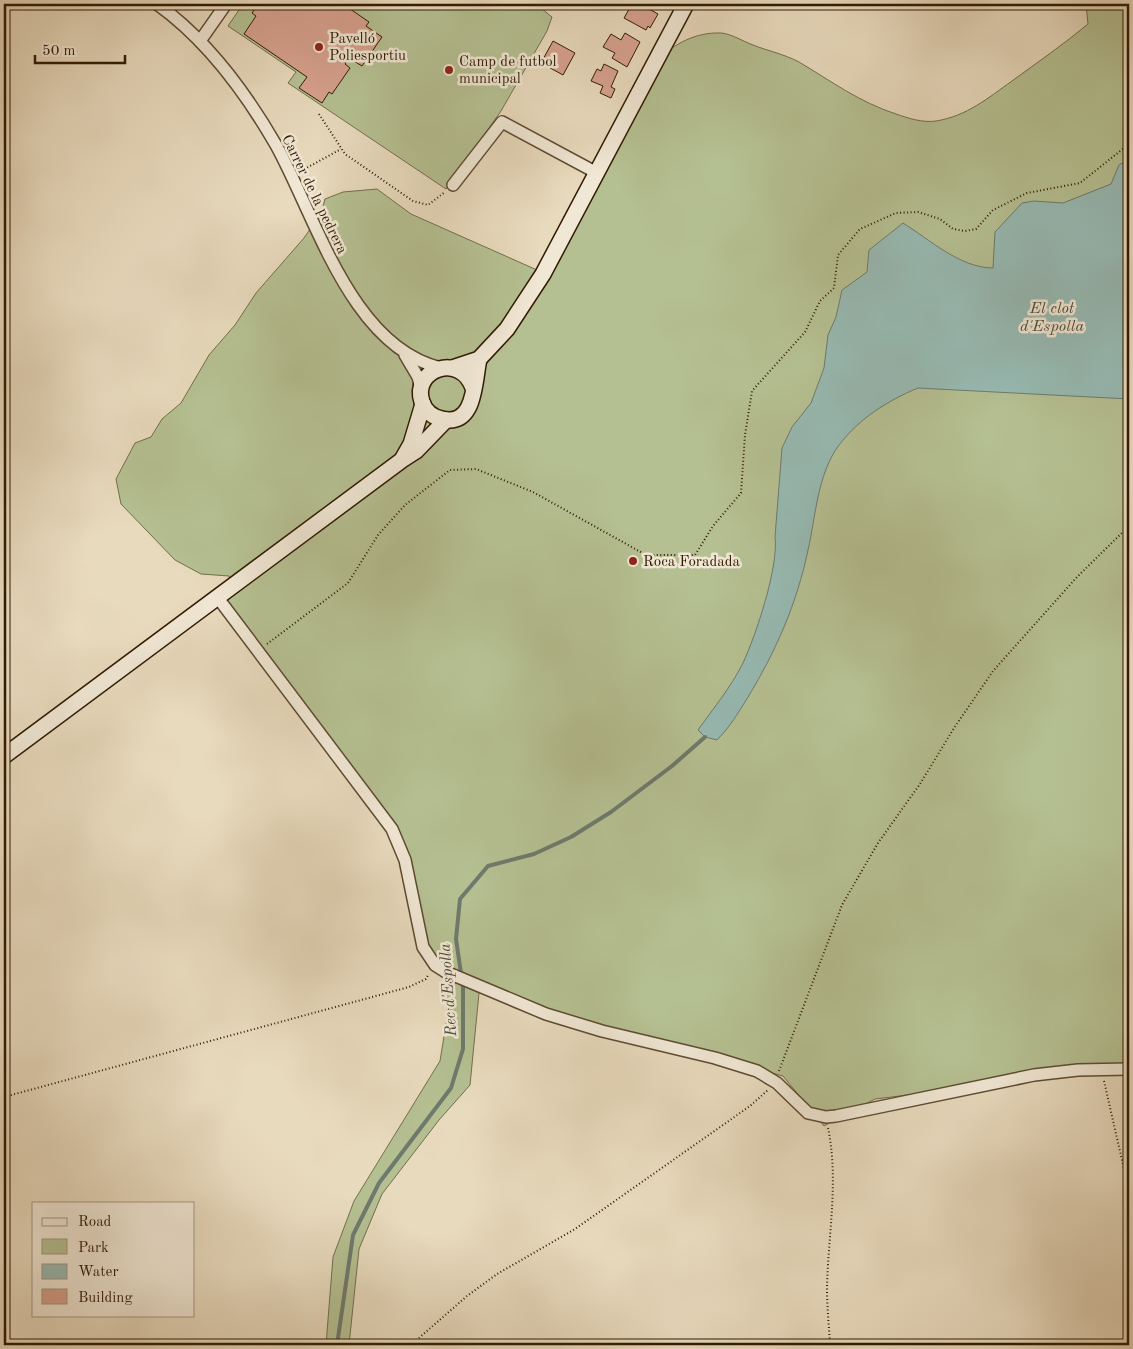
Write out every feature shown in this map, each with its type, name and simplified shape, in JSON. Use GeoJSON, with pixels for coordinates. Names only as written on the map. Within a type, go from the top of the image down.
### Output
{"type":"FeatureCollection","features":[{"type":"Feature","properties":{"kind":"main road"},"geometry":{"type":"LineString","coordinates":[[422,396],[432,415],[446,420],[460,417],[467,410],[472,402],[479,359],[507,329],[543,274],[686,4]]}},
{"type":"Feature","properties":{"kind":"main road"},"geometry":{"type":"LineString","coordinates":[[402,460],[411,444],[428,376],[446,368],[479,359]]}},
{"type":"Feature","properties":{"kind":"main road"},"geometry":{"type":"LineString","coordinates":[[446,368],[465,375],[473,388]]}},
{"type":"Feature","properties":{"kind":"main road"},"geometry":{"type":"LineString","coordinates":[[4,756],[416,451],[446,420]]}},
{"type":"Feature","properties":{"kind":"street","name":"Carrer de la pedrera"},"geometry":{"type":"LineString","coordinates":[[158,4],[176,17],[200,41],[236,85],[275,142],[293,176],[328,256],[374,325],[404,354],[418,377],[422,396]]}},
{"type":"Feature","properties":{"kind":"street"},"geometry":{"type":"LineString","coordinates":[[200,41],[226,4]]}},
{"type":"Feature","properties":{"kind":"street"},"geometry":{"type":"LineString","coordinates":[[452,185],[502,122],[597,173]]}},
{"type":"Feature","properties":{"kind":"street","name":"Carrer de la pedrera"},"geometry":{"type":"LineString","coordinates":[[404,354],[422,364],[446,368]]}},
{"type":"Feature","properties":{"kind":"street"},"geometry":{"type":"LineString","coordinates":[[218,598],[392,829],[405,860],[422,947],[435,965],[456,977],[546,1014],[602,1031],[740,1065],[757,1071],[773,1081],[808,1113],[826,1117],[1015,1078],[1055,1072],[1129,1069]]}},
{"type":"Feature","properties":{"kind":"path"},"geometry":{"type":"LineString","coordinates":[[319,114],[341,149],[383,182],[413,201],[428,205],[452,185]]}},
{"type":"Feature","properties":{"kind":"path"},"geometry":{"type":"LineString","coordinates":[[257,651],[348,583],[383,529],[405,505],[450,470],[476,469],[533,492],[646,555],[695,554],[713,526],[741,493],[744,435],[752,391],[805,332],[820,301],[834,288],[838,255],[860,230],[896,212],[918,212],[940,218],[954,229],[965,231],[976,229],[994,210],[1027,193],[1080,183],[1129,144]]}},
{"type":"Feature","properties":{"kind":"path"},"geometry":{"type":"LineString","coordinates":[[293,176],[341,149]]}},
{"type":"Feature","properties":{"kind":"path"},"geometry":{"type":"LineString","coordinates":[[411,1345],[484,1283],[583,1224],[755,1103],[766,1093],[781,1066],[836,919],[860,871],[920,784],[958,721],[993,671],[1077,577],[1129,526]]}},
{"type":"Feature","properties":{"kind":"path"},"geometry":{"type":"LineString","coordinates":[[4,1097],[409,987],[426,979],[435,965]]}},
{"type":"Feature","properties":{"kind":"path"},"geometry":{"type":"LineString","coordinates":[[1100,1070],[1129,1191]]}},
{"type":"Feature","properties":{"kind":"path"},"geometry":{"type":"LineString","coordinates":[[826,1117],[831,1141],[832,1211],[827,1289],[830,1345]]}},
{"type":"Feature","properties":{"kind":"green space"},"geometry":{"type":"Polygon","coordinates":[[[243,4],[536,4],[552,17],[547,31],[501,111],[446,189],[288,83],[296,72],[228,26],[243,4]]]}},
{"type":"Feature","properties":{"kind":"green space"},"geometry":{"type":"Polygon","coordinates":[[[1086,4],[1129,4],[1129,1068],[875,1099],[824,1126],[783,1076],[546,1012],[480,983],[470,1085],[439,1120],[382,1194],[359,1249],[349,1345],[326,1345],[333,1257],[354,1201],[440,1061],[449,1006],[441,965],[427,959],[396,838],[216,597],[231,586],[229,576],[201,574],[175,560],[121,504],[116,479],[135,443],[151,437],[162,419],[181,403],[209,355],[235,325],[256,293],[304,238],[321,213],[325,199],[343,192],[377,189],[411,214],[537,270],[656,60],[686,40],[712,33],[729,35],[793,59],[857,97],[883,109],[915,120],[936,121],[958,115],[977,105],[1070,39],[1088,24],[1086,4]]]}},
{"type":"Feature","properties":{"kind":"water","name":"El clot d'Espolla"},"geometry":{"type":"Polygon","coordinates":[[[1129,159],[1129,399],[918,388],[875,411],[847,435],[839,445],[826,469],[818,496],[808,550],[798,589],[792,608],[768,662],[734,720],[726,730],[717,740],[705,737],[698,730],[743,663],[754,636],[770,582],[774,565],[782,448],[792,427],[811,403],[824,368],[828,335],[836,317],[842,290],[867,272],[869,250],[903,223],[957,258],[981,267],[993,268],[995,232],[1022,203],[1034,201],[1063,203],[1111,184],[1119,165],[1129,159]]]}},
{"type":"Feature","properties":{"kind":"building","name":"Pavelló Poliesportiu"},"geometry":{"type":"Polygon","coordinates":[[[258,4],[343,4],[369,22],[366,26],[382,37],[362,66],[349,58],[345,64],[350,68],[332,94],[329,92],[322,103],[299,88],[307,77],[244,34],[256,16],[252,13],[258,4]]]}},
{"type":"Feature","properties":{"kind":"building"},"geometry":{"type":"Polygon","coordinates":[[[632,4],[643,4],[658,14],[650,28],[648,26],[646,30],[624,18],[632,4]]]}},
{"type":"Feature","properties":{"kind":"building"},"geometry":{"type":"Polygon","coordinates":[[[625,33],[640,42],[627,67],[612,58],[615,53],[603,47],[611,34],[621,40],[625,33]]]}},
{"type":"Feature","properties":{"kind":"building"},"geometry":{"type":"Polygon","coordinates":[[[553,41],[575,53],[563,75],[541,63],[553,41]]]}},
{"type":"Feature","properties":{"kind":"building"},"geometry":{"type":"Polygon","coordinates":[[[604,64],[618,71],[611,87],[615,89],[611,98],[600,93],[603,86],[591,81],[597,69],[601,71],[604,64]]]}},
{"type":"Feature","properties":{"kind":"waterway","name":"Rec d'Espolla"},"geometry":{"type":"LineString","coordinates":[[337,1345],[353,1235],[379,1183],[451,1088],[463,1049],[463,987],[456,939],[460,899],[488,866],[534,854],[571,837],[611,812],[672,766],[705,737]]}},
{"type":"Feature","properties":{"kind":"place","name":"Pavelló Poliesportiu"},"geometry":{"type":"Point","coordinates":[319,47]}},
{"type":"Feature","properties":{"kind":"place","name":"Camp de futbol municipal"},"geometry":{"type":"Point","coordinates":[449,70]}},
{"type":"Feature","properties":{"kind":"place","name":"Roca Foradada"},"geometry":{"type":"Point","coordinates":[633,561]}}]}
